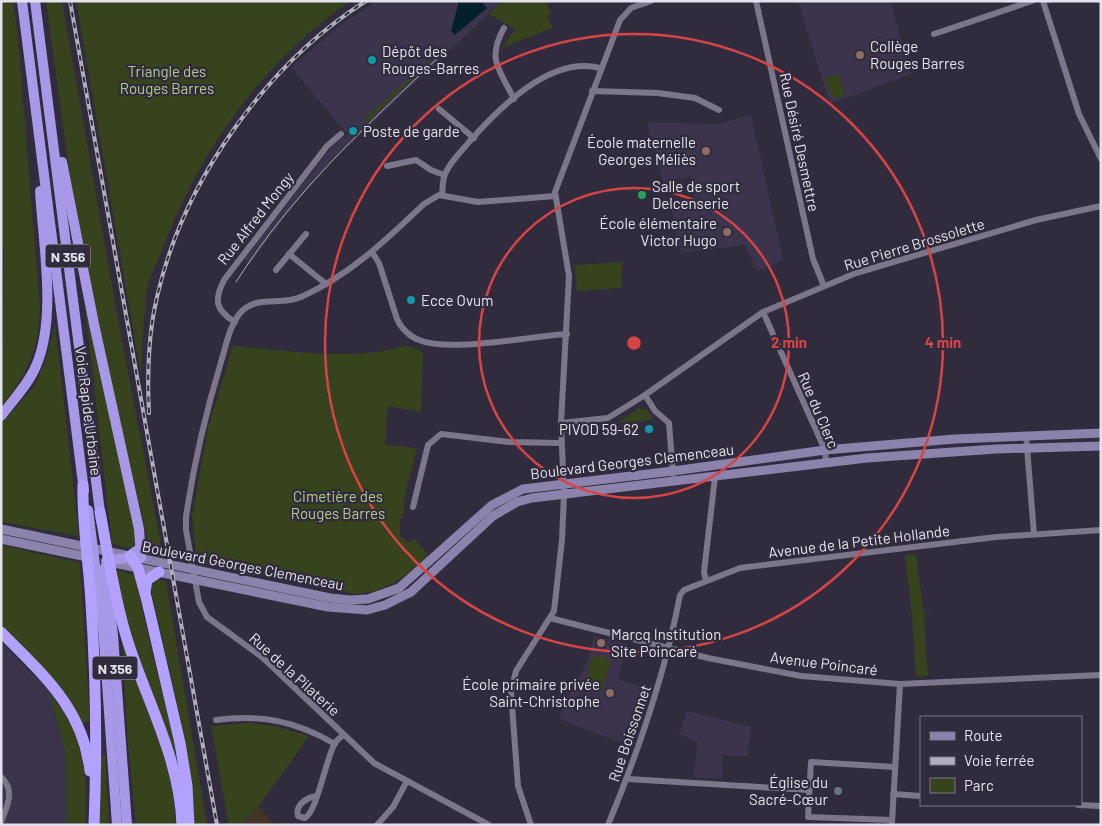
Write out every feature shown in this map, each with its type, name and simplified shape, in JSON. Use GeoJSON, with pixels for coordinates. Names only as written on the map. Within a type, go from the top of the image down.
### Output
{"type":"FeatureCollection","features":[{"type":"Feature","properties":{"kind":"highway","name":"Voie Rapide Urbaine"},"geometry":{"type":"LineString","coordinates":[[22,1],[83,485],[103,628],[117,825]]}},
{"type":"Feature","properties":{"kind":"highway","name":"Voie Rapide Urbaine"},"geometry":{"type":"LineString","coordinates":[[35,1],[100,512],[112,621],[127,825]]}},
{"type":"Feature","properties":{"kind":"highway"},"geometry":{"type":"LineString","coordinates":[[1,416],[36,367],[46,328],[47,302],[32,83]]}},
{"type":"Feature","properties":{"kind":"highway"},"geometry":{"type":"LineString","coordinates":[[48,102],[59,146],[80,261],[140,538],[136,551],[129,560],[106,561]]}},
{"type":"Feature","properties":{"kind":"highway"},"geometry":{"type":"LineString","coordinates":[[83,485],[82,508],[90,580],[95,675],[92,825]]}},
{"type":"Feature","properties":{"kind":"highway"},"geometry":{"type":"LineString","coordinates":[[100,512],[119,612],[169,755],[177,786],[182,825]]}},
{"type":"Feature","properties":{"kind":"highway"},"geometry":{"type":"LineString","coordinates":[[129,560],[147,601]]}},
{"type":"Feature","properties":{"kind":"highway"},"geometry":{"type":"LineString","coordinates":[[160,569],[146,583],[147,601],[183,758],[189,825]]}},
{"type":"Feature","properties":{"kind":"highway"},"geometry":{"type":"LineString","coordinates":[[1,632],[54,688],[78,724],[85,744],[90,771],[92,825]]}},
{"type":"Feature","properties":{"kind":"main road","name":"Boulevard Georges Clemenceau"},"geometry":{"type":"LineString","coordinates":[[1,539],[45,543],[129,560],[160,569],[220,580],[341,599],[376,598],[406,583],[484,512],[502,499],[523,489],[825,450],[1026,435],[1101,433]]}},
{"type":"Feature","properties":{"kind":"main road","name":"Boulevard Georges Clemenceau"},"geometry":{"type":"LineString","coordinates":[[220,580],[338,609],[358,610],[377,608],[411,592],[500,511],[524,500],[826,462],[931,453],[1101,446]]}},
{"type":"Feature","properties":{"kind":"main road","name":"Boulevard Georges Clemenceau"},"geometry":{"type":"LineString","coordinates":[[1,529],[106,561]]}},
{"type":"Feature","properties":{"kind":"street"},"geometry":{"type":"LineString","coordinates":[[530,825],[518,786],[511,687],[518,667],[550,618],[557,591],[564,494],[560,442],[569,276],[555,196],[559,179],[620,20],[631,8],[651,1]]}},
{"type":"Feature","properties":{"kind":"street","name":"Rue Désiré Desmettre"},"geometry":{"type":"LineString","coordinates":[[756,1],[812,259],[824,286]]}},
{"type":"Feature","properties":{"kind":"street"},"geometry":{"type":"LineString","coordinates":[[934,34],[1032,1]]}},
{"type":"Feature","properties":{"kind":"street"},"geometry":{"type":"LineString","coordinates":[[1043,1],[1079,114],[1101,159]]}},
{"type":"Feature","properties":{"kind":"street"},"geometry":{"type":"LineString","coordinates":[[504,28],[496,44],[494,55],[514,99]]}},
{"type":"Feature","properties":{"kind":"street"},"geometry":{"type":"LineString","coordinates":[[442,195],[444,175],[490,118],[538,81],[558,70],[584,65],[600,68]]}},
{"type":"Feature","properties":{"kind":"street"},"geometry":{"type":"LineString","coordinates":[[592,91],[658,93],[695,98],[719,110]]}},
{"type":"Feature","properties":{"kind":"street"},"geometry":{"type":"LineString","coordinates":[[439,108],[474,138]]}},
{"type":"Feature","properties":{"kind":"street","name":"Rue Alfred Mongy"},"geometry":{"type":"LineString","coordinates":[[235,322],[223,314],[218,306],[219,293],[224,280],[327,146],[341,134]]}},
{"type":"Feature","properties":{"kind":"street"},"geometry":{"type":"LineString","coordinates":[[387,166],[416,160],[431,170],[444,175]]}},
{"type":"Feature","properties":{"kind":"street"},"geometry":{"type":"LineString","coordinates":[[235,322],[243,311],[257,302],[293,300],[350,270],[428,200],[442,195],[478,202],[555,196]]}},
{"type":"Feature","properties":{"kind":"street","name":"Rue Pierre Brossolette"},"geometry":{"type":"LineString","coordinates":[[561,423],[608,418],[645,395],[763,312],[870,267],[1040,219],[1101,206]]}},
{"type":"Feature","properties":{"kind":"street"},"geometry":{"type":"LineString","coordinates":[[276,270],[306,234]]}},
{"type":"Feature","properties":{"kind":"street"},"geometry":{"type":"LineString","coordinates":[[372,252],[379,263],[397,319],[402,327],[418,340],[449,344],[567,334]]}},
{"type":"Feature","properties":{"kind":"street"},"geometry":{"type":"LineString","coordinates":[[289,254],[326,284]]}},
{"type":"Feature","properties":{"kind":"street","name":"Rue du Clerc"},"geometry":{"type":"LineString","coordinates":[[763,312],[825,450],[826,462]]}},
{"type":"Feature","properties":{"kind":"street","name":"Rue de la Pilaterie"},"geometry":{"type":"LineString","coordinates":[[235,322],[201,429],[186,512],[186,530],[200,606],[207,617],[262,656],[374,763],[490,825]]}},
{"type":"Feature","properties":{"kind":"street"},"geometry":{"type":"LineString","coordinates":[[645,395],[655,411],[669,423],[674,482]]}},
{"type":"Feature","properties":{"kind":"street"},"geometry":{"type":"LineString","coordinates":[[413,507],[428,445],[438,436],[446,434],[499,441],[560,442]]}},
{"type":"Feature","properties":{"kind":"street"},"geometry":{"type":"LineString","coordinates":[[1026,435],[1034,534]]}},
{"type":"Feature","properties":{"kind":"street"},"geometry":{"type":"LineString","coordinates":[[706,580],[704,572],[715,477]]}},
{"type":"Feature","properties":{"kind":"street","name":"Avenue de la Petite Hollande"},"geometry":{"type":"LineString","coordinates":[[670,648],[680,595],[684,590],[740,568],[996,536],[1101,530]]}},
{"type":"Feature","properties":{"kind":"street","name":"Avenue Poincaré"},"geometry":{"type":"LineString","coordinates":[[550,618],[670,648],[796,675],[900,684],[1101,675]]}},
{"type":"Feature","properties":{"kind":"street","name":"Rue Boissonnet"},"geometry":{"type":"LineString","coordinates":[[608,825],[628,779],[670,648]]}},
{"type":"Feature","properties":{"kind":"street"},"geometry":{"type":"LineString","coordinates":[[895,767],[810,762],[808,817],[892,823],[900,684]]}},
{"type":"Feature","properties":{"kind":"street","name":"Rue de la Pilaterie"},"geometry":{"type":"LineString","coordinates":[[216,720],[249,717],[278,720],[308,730],[335,744]]}},
{"type":"Feature","properties":{"kind":"street","name":"Rue de la Pilaterie"},"geometry":{"type":"LineString","coordinates":[[316,796],[335,744],[343,735]]}},
{"type":"Feature","properties":{"kind":"street"},"geometry":{"type":"LineString","coordinates":[[1,777],[8,786],[10,794],[1,822]]}},
{"type":"Feature","properties":{"kind":"street"},"geometry":{"type":"LineString","coordinates":[[628,779],[809,790]]}},
{"type":"Feature","properties":{"kind":"street"},"geometry":{"type":"LineString","coordinates":[[377,825],[393,807],[407,781]]}},
{"type":"Feature","properties":{"kind":"street"},"geometry":{"type":"LineString","coordinates":[[893,794],[920,796]]}},
{"type":"Feature","properties":{"kind":"street"},"geometry":{"type":"LineString","coordinates":[[1082,805],[1101,806]]}},
{"type":"Feature","properties":{"kind":"shaded area","name":"Dépôt des Rouges-Barres"},"geometry":{"type":"Polygon","coordinates":[[[377,1],[502,1],[328,165],[286,215],[250,265],[244,259],[331,148],[347,134],[291,67],[340,25],[377,1]]]}},
{"type":"Feature","properties":{"kind":"shaded area","name":"Collège Rouges Barres"},"geometry":{"type":"Polygon","coordinates":[[[798,1],[890,1],[911,74],[830,104],[798,1]]]}},
{"type":"Feature","properties":{"kind":"shaded area"},"geometry":{"type":"Polygon","coordinates":[[[751,115],[783,260],[757,271],[745,245],[681,253],[670,204],[695,198],[690,176],[663,182],[647,122],[719,124],[751,115]]]}},
{"type":"Feature","properties":{"kind":"shaded area","name":"École primaire privée Saint-Christophe"},"geometry":{"type":"Polygon","coordinates":[[[594,636],[627,644],[618,680],[651,689],[632,747],[559,719],[564,704],[586,665],[594,636]]]}},
{"type":"Feature","properties":{"kind":"shaded area"},"geometry":{"type":"Polygon","coordinates":[[[1,642],[49,691],[65,751],[68,825],[1,825],[1,642]]]}},
{"type":"Feature","properties":{"kind":"shaded area"},"geometry":{"type":"Polygon","coordinates":[[[687,711],[751,727],[747,757],[723,755],[722,779],[694,777],[697,743],[679,733],[687,711]]]}},
{"type":"Feature","properties":{"kind":"shaded area"},"geometry":{"type":"Polygon","coordinates":[[[259,806],[275,825],[241,825],[246,820],[259,806]]]}},
{"type":"Feature","properties":{"kind":"green space"},"geometry":{"type":"Polygon","coordinates":[[[1,1],[13,1],[18,37],[40,309],[37,338],[30,362],[18,384],[1,407],[4,249],[1,248],[1,1]]]}},
{"type":"Feature","properties":{"kind":"green space"},"geometry":{"type":"Polygon","coordinates":[[[46,1],[62,1],[119,325],[163,555],[150,552],[89,286],[74,206],[46,1]]]}},
{"type":"Feature","properties":{"kind":"green space","name":"Triangle des Rouges Barres"},"geometry":{"type":"Polygon","coordinates":[[[76,1],[351,1],[290,50],[263,79],[238,110],[195,177],[178,212],[148,286],[141,374],[76,1]]]}},
{"type":"Feature","properties":{"kind":"green space"},"geometry":{"type":"Polygon","coordinates":[[[502,1],[546,1],[551,13],[547,15],[552,28],[502,48],[515,29],[489,14],[502,1]]]}},
{"type":"Feature","properties":{"kind":"green space"},"geometry":{"type":"Polygon","coordinates":[[[430,60],[429,64],[358,130],[366,121],[364,119],[430,60]]]}},
{"type":"Feature","properties":{"kind":"green space"},"geometry":{"type":"Polygon","coordinates":[[[839,74],[845,95],[832,99],[825,78],[839,74]]]}},
{"type":"Feature","properties":{"kind":"green space"},"geometry":{"type":"Polygon","coordinates":[[[622,262],[621,288],[577,291],[575,265],[622,262]]]}},
{"type":"Feature","properties":{"kind":"green space"},"geometry":{"type":"Polygon","coordinates":[[[84,296],[135,530],[134,545],[129,548],[112,544],[84,296]]]}},
{"type":"Feature","properties":{"kind":"green space"},"geometry":{"type":"Polygon","coordinates":[[[55,324],[79,536],[1,522],[1,424],[34,386],[45,363],[55,324]]]}},
{"type":"Feature","properties":{"kind":"green space","name":"Cimetière des Rouges Barres"},"geometry":{"type":"Polygon","coordinates":[[[405,345],[423,352],[421,412],[388,406],[385,445],[417,448],[405,493],[403,518],[400,519],[400,538],[404,538],[407,543],[415,539],[428,555],[396,582],[368,592],[356,594],[197,562],[192,517],[208,428],[233,346],[345,354],[388,350],[405,345]]]}},
{"type":"Feature","properties":{"kind":"green space"},"geometry":{"type":"Polygon","coordinates":[[[639,408],[646,409],[653,418],[644,421],[619,422],[639,408]]]}},
{"type":"Feature","properties":{"kind":"green space"},"geometry":{"type":"Polygon","coordinates":[[[1,545],[80,563],[90,722],[82,723],[67,695],[1,625],[1,545]]]}},
{"type":"Feature","properties":{"kind":"green space"},"geometry":{"type":"Polygon","coordinates":[[[916,554],[924,615],[932,614],[932,618],[931,615],[926,615],[924,619],[928,676],[916,677],[905,555],[916,554]]]}},
{"type":"Feature","properties":{"kind":"green space"},"geometry":{"type":"Polygon","coordinates":[[[116,570],[135,575],[151,649],[177,746],[179,767],[128,629],[116,570]]]}},
{"type":"Feature","properties":{"kind":"green space"},"geometry":{"type":"Polygon","coordinates":[[[158,579],[166,581],[207,825],[194,825],[185,739],[151,589],[152,583],[158,579]]]}},
{"type":"Feature","properties":{"kind":"green space"},"geometry":{"type":"Polygon","coordinates":[[[122,640],[161,746],[172,785],[176,825],[136,825],[128,745],[122,640]]]}},
{"type":"Feature","properties":{"kind":"green space"},"geometry":{"type":"Polygon","coordinates":[[[593,654],[611,660],[602,690],[584,684],[593,654]]]}},
{"type":"Feature","properties":{"kind":"green space"},"geometry":{"type":"Polygon","coordinates":[[[49,691],[70,723],[80,747],[86,786],[85,825],[67,825],[65,751],[49,691]]]}},
{"type":"Feature","properties":{"kind":"green space"},"geometry":{"type":"Polygon","coordinates":[[[250,723],[275,726],[309,736],[259,806],[241,825],[229,825],[211,726],[250,723]]]}},
{"type":"Feature","properties":{"kind":"green space"},"geometry":{"type":"Polygon","coordinates":[[[100,754],[105,755],[109,825],[98,825],[100,754]]]}},
{"type":"Feature","properties":{"kind":"water"},"geometry":{"type":"Polygon","coordinates":[[[459,1],[481,1],[487,8],[455,35],[451,31],[459,1]]]}},
{"type":"Feature","properties":{"kind":"tram line"},"geometry":{"type":"LineString","coordinates":[[236,282],[258,249],[306,189],[358,134],[442,54]]}},
{"type":"Feature","properties":{"kind":"railway"},"geometry":{"type":"LineString","coordinates":[[70,1],[217,825]]}},
{"type":"Feature","properties":{"kind":"railway"},"geometry":{"type":"LineString","coordinates":[[149,413],[149,355],[157,297],[169,254],[187,211],[208,169],[234,130],[263,92],[295,58],[329,27],[366,1]]}},
{"type":"Feature","properties":{"kind":"place","name":"Collège Rouges Barres"},"geometry":{"type":"Point","coordinates":[860,55]}},
{"type":"Feature","properties":{"kind":"place","name":"Dépôt des Rouges-Barres"},"geometry":{"type":"Point","coordinates":[372,60]}},
{"type":"Feature","properties":{"kind":"place","name":"Poste de garde"},"geometry":{"type":"Point","coordinates":[353,131]}},
{"type":"Feature","properties":{"kind":"place","name":"École maternelle Georges Méliès"},"geometry":{"type":"Point","coordinates":[706,151]}},
{"type":"Feature","properties":{"kind":"place","name":"Salle de sport Delcenserie"},"geometry":{"type":"Point","coordinates":[642,195]}},
{"type":"Feature","properties":{"kind":"place","name":"École élémentaire Victor Hugo"},"geometry":{"type":"Point","coordinates":[727,232]}},
{"type":"Feature","properties":{"kind":"place","name":"Ecce Ovum"},"geometry":{"type":"Point","coordinates":[411,300]}},
{"type":"Feature","properties":{"kind":"place","name":"PIVOD 59-62"},"geometry":{"type":"Point","coordinates":[649,429]}},
{"type":"Feature","properties":{"kind":"place","name":"Marcq Institution Site Poincaré"},"geometry":{"type":"Point","coordinates":[601,643]}},
{"type":"Feature","properties":{"kind":"place","name":"École primaire privée Saint-Christophe"},"geometry":{"type":"Point","coordinates":[610,693]}},
{"type":"Feature","properties":{"kind":"place","name":"Église du Sacré-Cœur"},"geometry":{"type":"Point","coordinates":[838,791]}}]}
